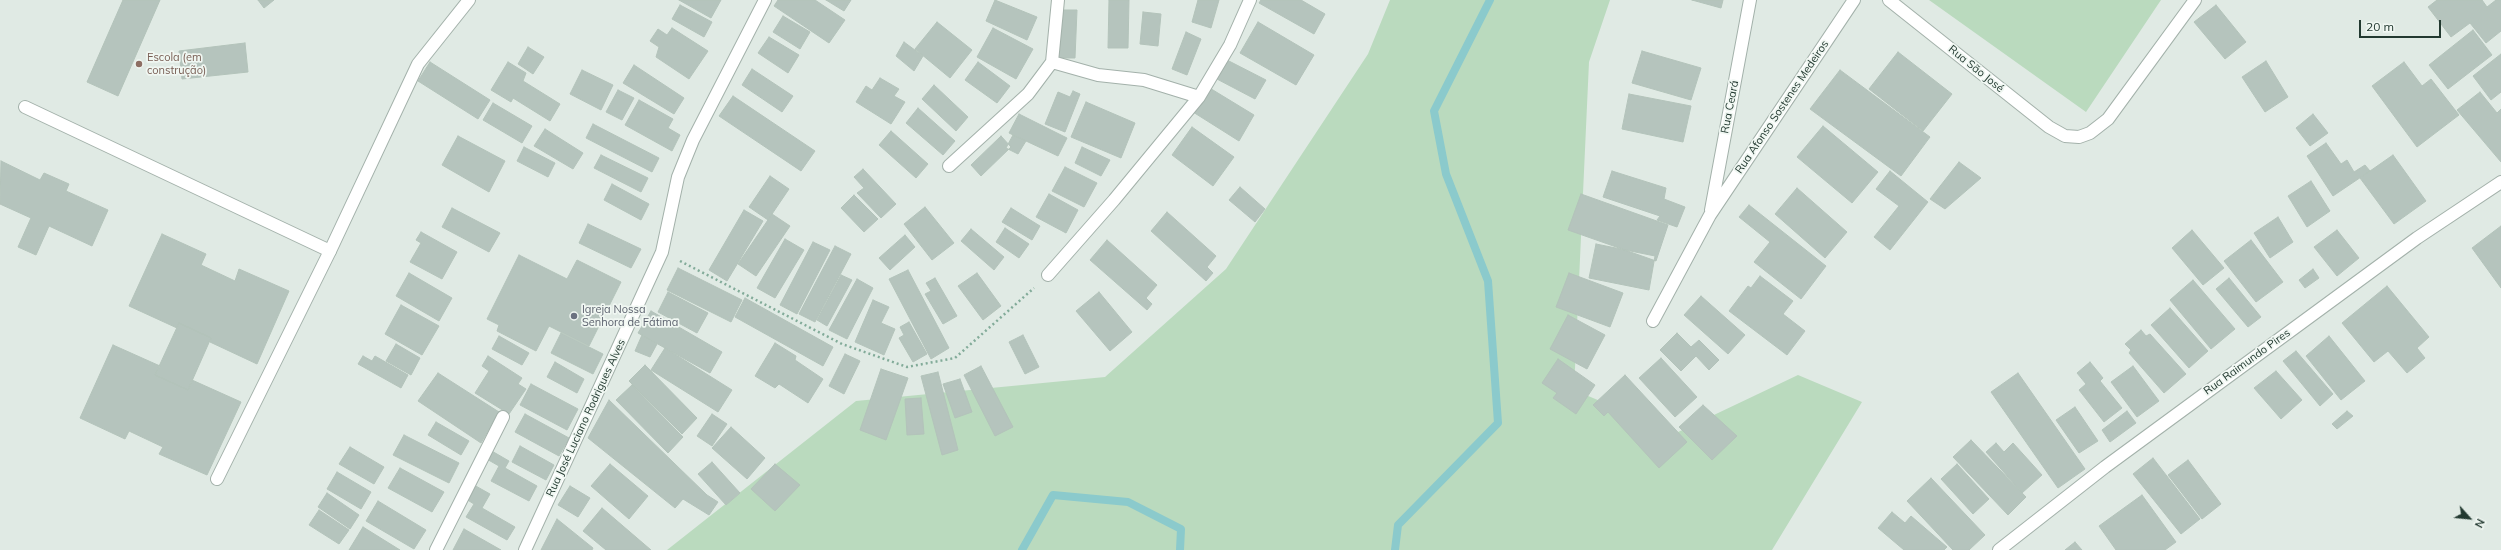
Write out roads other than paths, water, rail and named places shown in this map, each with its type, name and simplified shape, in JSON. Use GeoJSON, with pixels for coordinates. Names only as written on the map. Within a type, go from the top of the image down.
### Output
{"type":"FeatureCollection","features":[{"type":"Feature","properties":{"kind":"street"},"geometry":{"type":"LineString","coordinates":[[217,480],[330,251],[418,64],[470,0]]}},
{"type":"Feature","properties":{"kind":"street","name":"Rua José Luciano Rodrigues Alves"},"geometry":{"type":"LineString","coordinates":[[525,550],[662,252],[678,176],[694,140],[765,0]]}},
{"type":"Feature","properties":{"kind":"street"},"geometry":{"type":"LineString","coordinates":[[949,166],[1028,94],[1052,62],[1058,0]]}},
{"type":"Feature","properties":{"kind":"street"},"geometry":{"type":"LineString","coordinates":[[1048,275],[1114,200],[1199,97],[1230,45],[1250,0]]}},
{"type":"Feature","properties":{"kind":"street","name":"Rua Ceará"},"geometry":{"type":"LineString","coordinates":[[1710,215],[1750,0]]}},
{"type":"Feature","properties":{"kind":"street","name":"Rua Afonso Sostenes Medeiros"},"geometry":{"type":"LineString","coordinates":[[1710,215],[1854,0]]}},
{"type":"Feature","properties":{"kind":"street","name":"Rua São José"},"geometry":{"type":"LineString","coordinates":[[1889,0],[2049,128],[2065,136],[2079,138],[2108,119],[2195,0]]}},
{"type":"Feature","properties":{"kind":"street"},"geometry":{"type":"LineString","coordinates":[[1052,62],[1098,75],[1144,80],[1199,97]]}},
{"type":"Feature","properties":{"kind":"street"},"geometry":{"type":"LineString","coordinates":[[25,107],[330,251]]}},
{"type":"Feature","properties":{"kind":"street","name":"Rua Raimundo Pires"},"geometry":{"type":"LineString","coordinates":[[1999,550],[2105,467],[2410,243],[2501,182]]}},
{"type":"Feature","properties":{"kind":"street"},"geometry":{"type":"LineString","coordinates":[[1653,321],[1710,215]]}},
{"type":"Feature","properties":{"kind":"street"},"geometry":{"type":"LineString","coordinates":[[436,550],[503,417]]}},
{"type":"Feature","properties":{"kind":"waterway"},"geometry":{"type":"LineString","coordinates":[[1395,550],[1398,525],[1498,423],[1488,281],[1446,174],[1434,111],[1490,0]]}},
{"type":"Feature","properties":{"kind":"waterway"},"geometry":{"type":"LineString","coordinates":[[1022,550],[1053,495],[1128,502],[1181,529],[1180,550]]}},
{"type":"Feature","properties":{"kind":"place","name":"Escola (em construção)"},"geometry":{"type":"Point","coordinates":[139,64]}},
{"type":"Feature","properties":{"kind":"place","name":"Igreja Nossa Senhora de Fátima"},"geometry":{"type":"Point","coordinates":[574,316]}}]}
